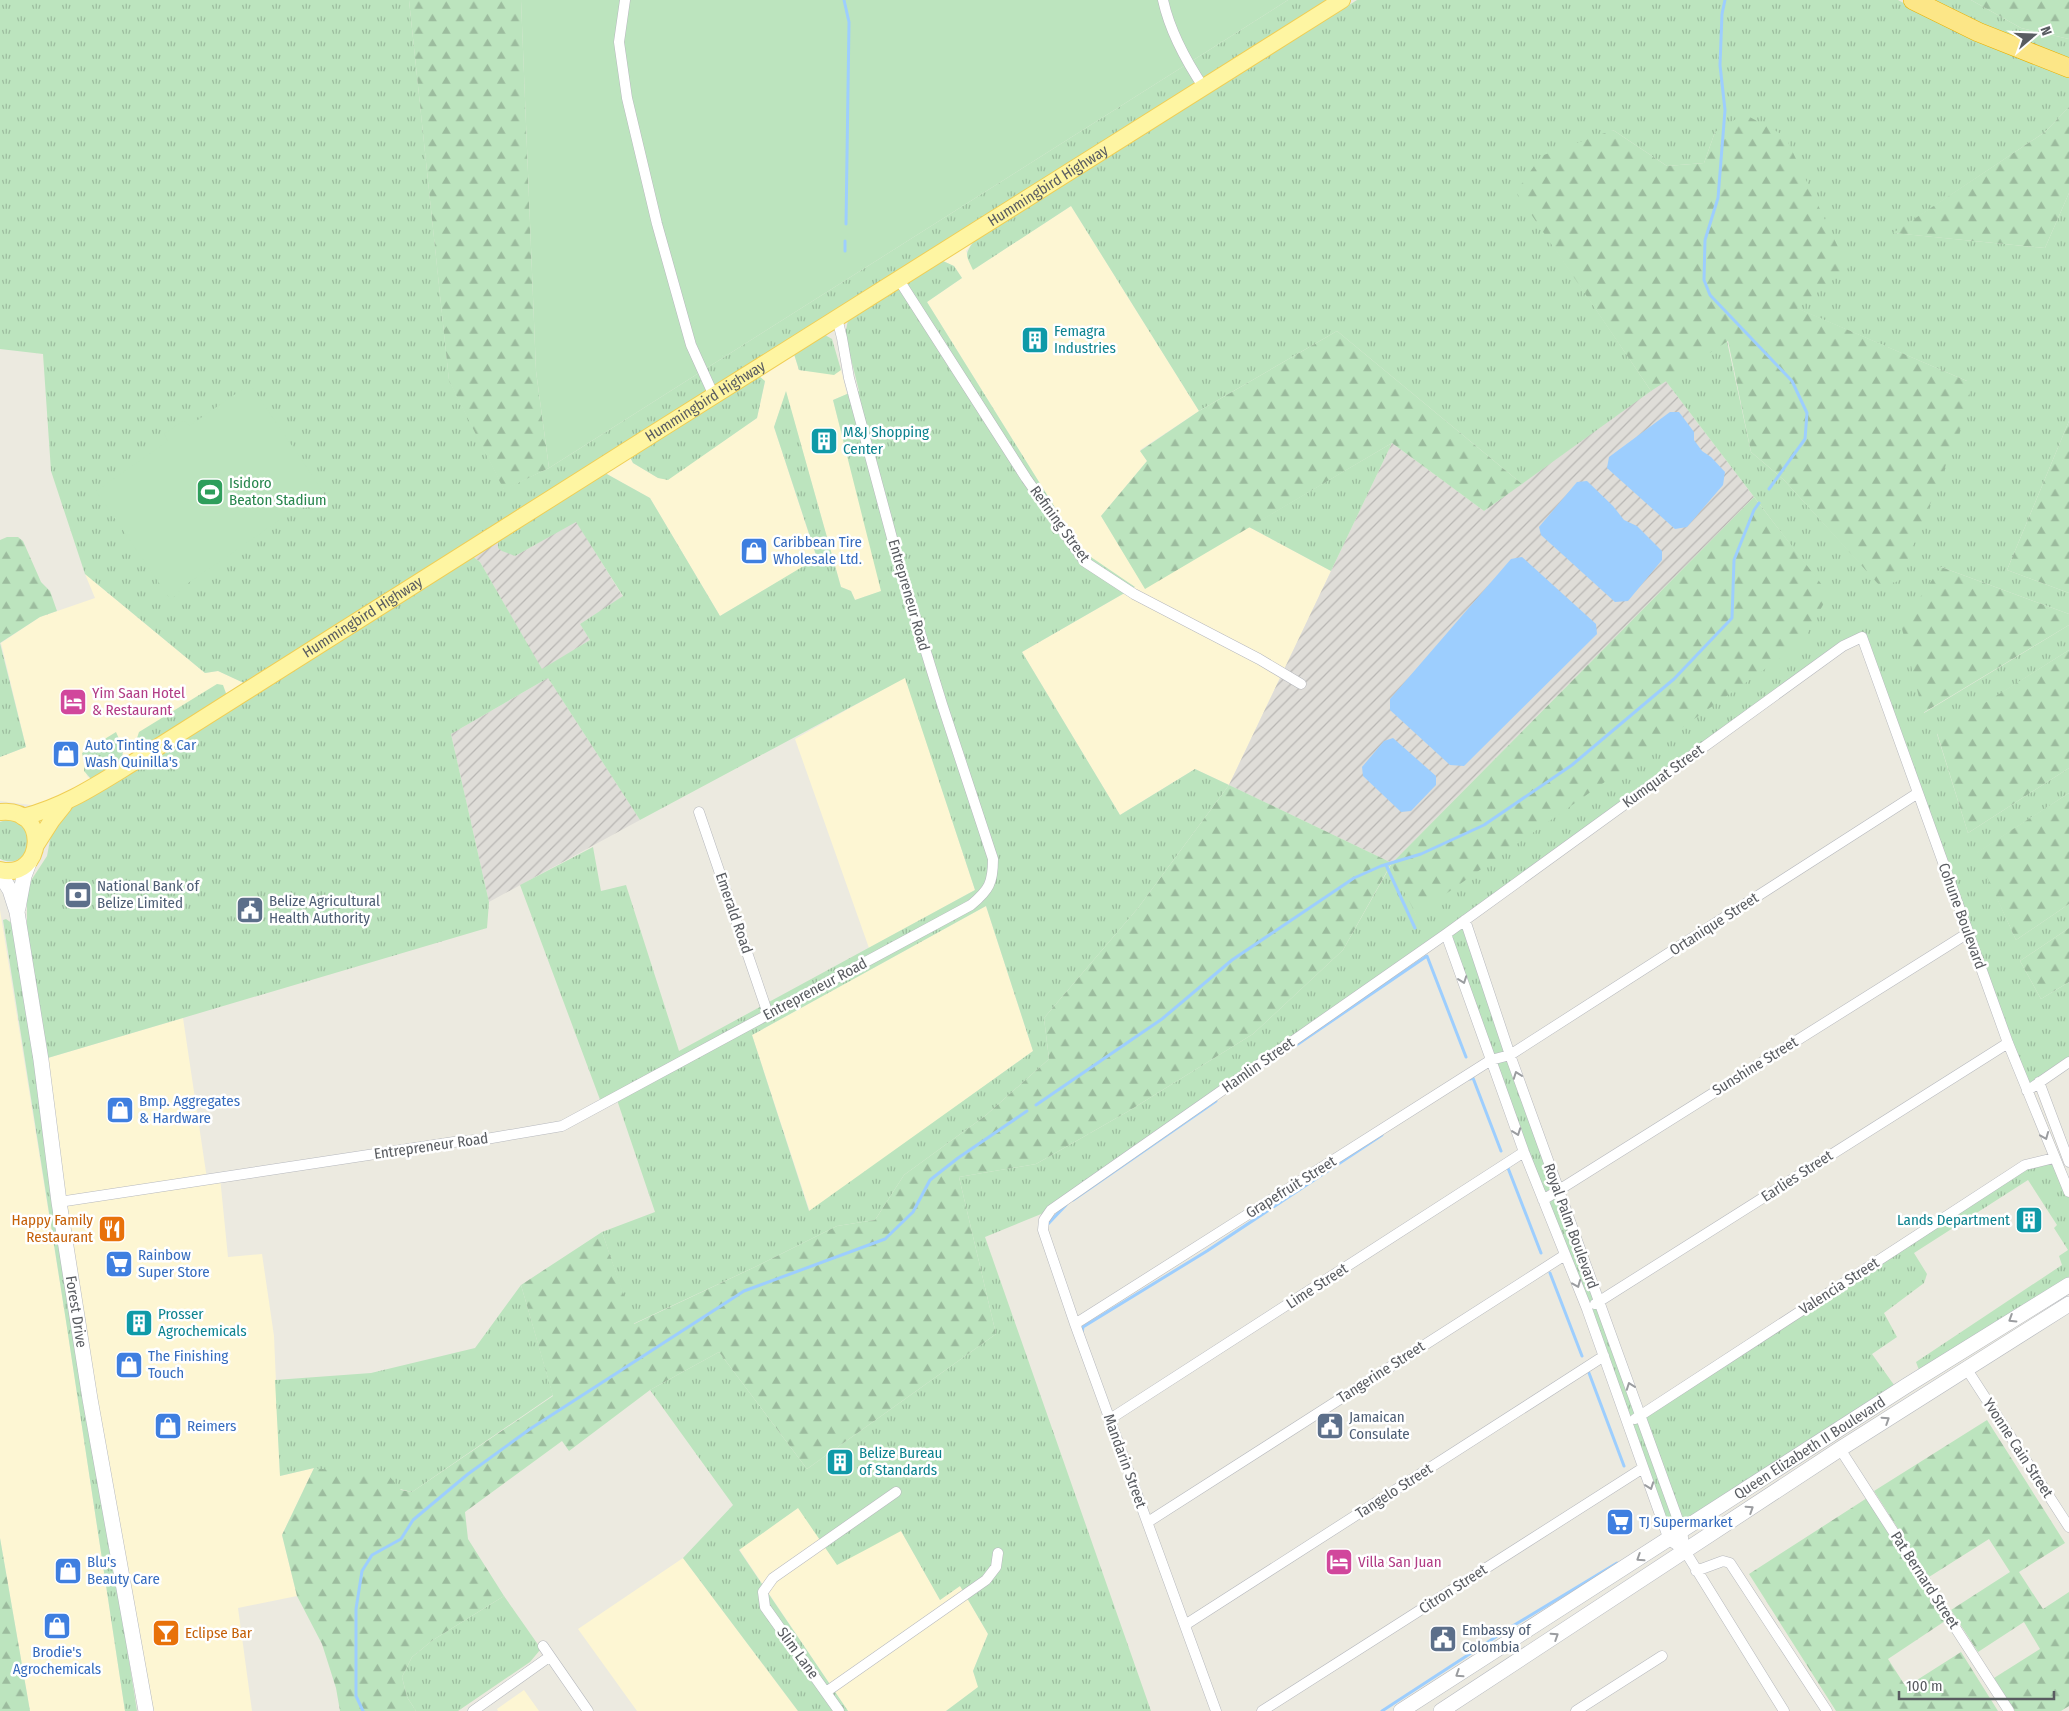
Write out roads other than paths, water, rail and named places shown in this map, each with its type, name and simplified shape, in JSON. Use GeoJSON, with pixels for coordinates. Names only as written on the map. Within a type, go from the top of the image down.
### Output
{"type":"FeatureCollection","features":[{"type":"Feature","properties":{"kind":"highway"},"geometry":{"type":"LineString","coordinates":[[1913,0],[1978,32],[2069,68]]}},
{"type":"Feature","properties":{"kind":"main road","name":"Hummingbird Highway"},"geometry":{"type":"LineString","coordinates":[[23,816],[46,811],[68,802],[139,759],[1342,0]]}},
{"type":"Feature","properties":{"kind":"main road","name":"Hummingbird Highway"},"geometry":{"type":"LineString","coordinates":[[33,852],[52,820],[68,802]]}},
{"type":"Feature","properties":{"kind":"main road"},"geometry":{"type":"LineString","coordinates":[[0,812],[16,813],[23,816],[34,829],[33,852],[14,870],[0,870]]}},
{"type":"Feature","properties":{"kind":"street"},"geometry":{"type":"LineString","coordinates":[[625,0],[619,42],[627,98],[657,224],[691,345],[714,396]]}},
{"type":"Feature","properties":{"kind":"street"},"geometry":{"type":"LineString","coordinates":[[1163,0],[1167,17],[1184,57],[1204,88]]}},
{"type":"Feature","properties":{"kind":"street","name":"Refining Street"},"geometry":{"type":"LineString","coordinates":[[899,280],[1026,478],[1085,562],[1134,594],[1259,659],[1301,684]]}},
{"type":"Feature","properties":{"kind":"street","name":"Entrepreneur Road"},"geometry":{"type":"LineString","coordinates":[[59,1202],[434,1145],[486,1140],[562,1126],[971,905],[986,892],[993,876],[993,858],[942,704],[899,564],[849,378],[837,318]]}},
{"type":"Feature","properties":{"kind":"street","name":"Cohune Boulevard"},"geometry":{"type":"LineString","coordinates":[[1862,637],[2008,1043],[2026,1091],[2069,1192]]}},
{"type":"Feature","properties":{"kind":"street","name":"Kumquat Street"},"geometry":{"type":"LineString","coordinates":[[1465,920],[1843,646],[1862,637]]}},
{"type":"Feature","properties":{"kind":"street","name":"Ortanique Street"},"geometry":{"type":"LineString","coordinates":[[1510,1055],[1918,793]]}},
{"type":"Feature","properties":{"kind":"street","name":"Emerald Road"},"geometry":{"type":"LineString","coordinates":[[698,812],[768,1014]]}},
{"type":"Feature","properties":{"kind":"street","name":"Forest Drive"},"geometry":{"type":"LineString","coordinates":[[17,912],[24,876],[33,852]]}},
{"type":"Feature","properties":{"kind":"street","name":"Forest Drive"},"geometry":{"type":"LineString","coordinates":[[0,874],[10,890],[17,912],[41,1060],[59,1202],[105,1490],[146,1711]]}},
{"type":"Feature","properties":{"kind":"street","name":"Hamlin Street"},"geometry":{"type":"LineString","coordinates":[[1051,1210],[1465,920]]}},
{"type":"Feature","properties":{"kind":"street","name":"Royal Palm Boulevard"},"geometry":{"type":"LineString","coordinates":[[1465,920],[1510,1055],[1682,1531],[1685,1552]]}},
{"type":"Feature","properties":{"kind":"street","name":"Sunshine Street"},"geometry":{"type":"LineString","coordinates":[[1543,1200],[1968,932]]}},
{"type":"Feature","properties":{"kind":"street","name":"Royal Palm Boulevard"},"geometry":{"type":"LineString","coordinates":[[1446,934],[1524,1152],[1587,1309],[1669,1540]]}},
{"type":"Feature","properties":{"kind":"street","name":"Earlies Street"},"geometry":{"type":"LineString","coordinates":[[1587,1309],[2008,1043]]}},
{"type":"Feature","properties":{"kind":"street","name":"Grapefruit Street"},"geometry":{"type":"LineString","coordinates":[[1075,1324],[1491,1060],[1510,1055]]}},
{"type":"Feature","properties":{"kind":"street"},"geometry":{"type":"LineString","coordinates":[[2026,1091],[2069,1062]]}},
{"type":"Feature","properties":{"kind":"street"},"geometry":{"type":"LineString","coordinates":[[2039,1082],[2069,1162]]}},
{"type":"Feature","properties":{"kind":"street","name":"Lime Street"},"geometry":{"type":"LineString","coordinates":[[1110,1419],[1524,1152]]}},
{"type":"Feature","properties":{"kind":"street","name":"Valencia Street"},"geometry":{"type":"LineString","coordinates":[[1628,1424],[2025,1165],[2054,1158]]}},
{"type":"Feature","properties":{"kind":"street","name":"Mandarin Street"},"geometry":{"type":"LineString","coordinates":[[1051,1210],[1044,1220],[1043,1230],[1075,1324],[1216,1711]]}},
{"type":"Feature","properties":{"kind":"street","name":"Tangerine Street"},"geometry":{"type":"LineString","coordinates":[[1148,1522],[1565,1255]]}},
{"type":"Feature","properties":{"kind":"street","name":"Queen Elizabeth II Boulevard"},"geometry":{"type":"LineString","coordinates":[[1401,1711],[1906,1386],[2069,1285]]}},
{"type":"Feature","properties":{"kind":"street"},"geometry":{"type":"LineString","coordinates":[[2038,1303],[2047,1318]]}},
{"type":"Feature","properties":{"kind":"street","name":"Queen Elizabeth II Boulevard"},"geometry":{"type":"LineString","coordinates":[[1441,1711],[1840,1449],[2069,1304]]}},
{"type":"Feature","properties":{"kind":"street","name":"Tangelo Street"},"geometry":{"type":"LineString","coordinates":[[1185,1626],[1604,1356]]}},
{"type":"Feature","properties":{"kind":"street","name":"Yvonne Cain Street"},"geometry":{"type":"LineString","coordinates":[[1966,1368],[2069,1527]]}},
{"type":"Feature","properties":{"kind":"street"},"geometry":{"type":"LineString","coordinates":[[1906,1386],[1915,1401]]}},
{"type":"Feature","properties":{"kind":"street","name":"Pat Bernard Street"},"geometry":{"type":"LineString","coordinates":[[1840,1449],[2009,1711]]}},
{"type":"Feature","properties":{"kind":"street","name":"Citron Street"},"geometry":{"type":"LineString","coordinates":[[1262,1711],[1644,1468]]}},
{"type":"Feature","properties":{"kind":"street","name":"Slim Lane"},"geometry":{"type":"LineString","coordinates":[[839,1711],[766,1607],[763,1592],[773,1578],[896,1492]]}},
{"type":"Feature","properties":{"kind":"street"},"geometry":{"type":"LineString","coordinates":[[1669,1540],[1685,1552],[1784,1711]]}},
{"type":"Feature","properties":{"kind":"street"},"geometry":{"type":"LineString","coordinates":[[826,1692],[986,1580],[996,1567],[998,1553]]}},
{"type":"Feature","properties":{"kind":"street"},"geometry":{"type":"LineString","coordinates":[[1696,1571],[1724,1561],[1730,1563],[1827,1711]]}},
{"type":"Feature","properties":{"kind":"street"},"geometry":{"type":"LineString","coordinates":[[543,1646],[588,1711]]}},
{"type":"Feature","properties":{"kind":"street"},"geometry":{"type":"LineString","coordinates":[[1576,1711],[1662,1656]]}},
{"type":"Feature","properties":{"kind":"street"},"geometry":{"type":"LineString","coordinates":[[473,1711],[549,1657]]}},
{"type":"Feature","properties":{"kind":"water"},"geometry":{"type":"Polygon","coordinates":[[[1670,412],[1679,412],[1694,432],[1694,440],[1702,451],[1711,457],[1725,472],[1723,485],[1687,527],[1675,529],[1607,468],[1609,457],[1670,412]]]}},
{"type":"Feature","properties":{"kind":"water"},"geometry":{"type":"Polygon","coordinates":[[[1587,481],[1613,506],[1624,520],[1637,526],[1662,551],[1662,560],[1628,601],[1615,602],[1541,535],[1539,527],[1577,482],[1587,481]]]}},
{"type":"Feature","properties":{"kind":"water"},"geometry":{"type":"Polygon","coordinates":[[[1522,557],[1596,624],[1597,634],[1464,766],[1450,765],[1390,710],[1390,699],[1511,559],[1522,557]]]}},
{"type":"Feature","properties":{"kind":"water"},"geometry":{"type":"Polygon","coordinates":[[[1393,738],[1436,776],[1436,785],[1411,811],[1401,812],[1363,776],[1362,767],[1384,741],[1393,738]]]}},
{"type":"Feature","properties":{"kind":"waterway"},"geometry":{"type":"LineString","coordinates":[[844,0],[849,22],[846,224]]}},
{"type":"Feature","properties":{"kind":"waterway"},"geometry":{"type":"LineString","coordinates":[[1725,0],[1722,14],[1720,65],[1725,110],[1718,198],[1705,240],[1704,280],[1710,295],[1792,381],[1807,413],[1805,439],[1769,489]]}},
{"type":"Feature","properties":{"kind":"waterway"},"geometry":{"type":"LineString","coordinates":[[845,241],[845,251]]}},
{"type":"Feature","properties":{"kind":"waterway"},"geometry":{"type":"LineString","coordinates":[[1036,1105],[1162,1019],[1232,960],[1354,878],[1381,866],[1421,854],[1484,825],[1572,765],[1674,679],[1732,618],[1734,560],[1754,510],[1759,503]]}},
{"type":"Feature","properties":{"kind":"waterway"},"geometry":{"type":"LineString","coordinates":[[1386,865],[1415,928]]}},
{"type":"Feature","properties":{"kind":"waterway"},"geometry":{"type":"LineString","coordinates":[[1295,1046],[1427,956],[1466,1057]]}},
{"type":"Feature","properties":{"kind":"waterway"},"geometry":{"type":"LineString","coordinates":[[1470,1079],[1473,1078],[1501,1151]]}},
{"type":"Feature","properties":{"kind":"waterway"},"geometry":{"type":"LineString","coordinates":[[1073,1200],[1216,1101]]}},
{"type":"Feature","properties":{"kind":"waterway"},"geometry":{"type":"LineString","coordinates":[[363,1711],[356,1696],[356,1609],[362,1571],[372,1555],[401,1539],[413,1520],[468,1474],[530,1429],[744,1291],[885,1239],[913,1212],[930,1180],[958,1158],[1027,1111]]}},
{"type":"Feature","properties":{"kind":"waterway"},"geometry":{"type":"LineString","coordinates":[[1082,1333],[1083,1327],[1207,1251],[1382,1135]]}},
{"type":"Feature","properties":{"kind":"waterway"},"geometry":{"type":"LineString","coordinates":[[1508,1168],[1541,1253]]}},
{"type":"Feature","properties":{"kind":"waterway"},"geometry":{"type":"LineString","coordinates":[[1048,1224],[1066,1205]]}},
{"type":"Feature","properties":{"kind":"waterway"},"geometry":{"type":"LineString","coordinates":[[1550,1273],[1582,1356]]}},
{"type":"Feature","properties":{"kind":"waterway"},"geometry":{"type":"LineString","coordinates":[[1589,1373],[1624,1466]]}},
{"type":"Feature","properties":{"kind":"waterway"},"geometry":{"type":"LineString","coordinates":[[1382,1711],[1511,1627],[1617,1563]]}},
{"type":"Feature","properties":{"kind":"place","name":"Femagra Industries"},"geometry":{"type":"Point","coordinates":[1035,340]}},
{"type":"Feature","properties":{"kind":"place","name":"M&J Shopping Center"},"geometry":{"type":"Point","coordinates":[824,441]}},
{"type":"Feature","properties":{"kind":"place","name":"Isidoro Beaton Stadium"},"geometry":{"type":"Point","coordinates":[210,492]}},
{"type":"Feature","properties":{"kind":"place","name":"Caribbean Tire Wholesale Ltd."},"geometry":{"type":"Point","coordinates":[754,551]}},
{"type":"Feature","properties":{"kind":"place","name":"Yim Saan Hotel & Restaurant"},"geometry":{"type":"Point","coordinates":[73,702]}},
{"type":"Feature","properties":{"kind":"place","name":"Auto Tinting & Car Wash Quinilla's"},"geometry":{"type":"Point","coordinates":[66,754]}},
{"type":"Feature","properties":{"kind":"place","name":"National Bank of Belize Limited"},"geometry":{"type":"Point","coordinates":[78,895]}},
{"type":"Feature","properties":{"kind":"place","name":"Belize Agricultural Health Authority"},"geometry":{"type":"Point","coordinates":[250,910]}},
{"type":"Feature","properties":{"kind":"place","name":"Bmp. Aggregates & Hardware"},"geometry":{"type":"Point","coordinates":[120,1110]}},
{"type":"Feature","properties":{"kind":"place","name":"Lands Department"},"geometry":{"type":"Point","coordinates":[2029,1220]}},
{"type":"Feature","properties":{"kind":"place","name":"Happy Family Restaurant"},"geometry":{"type":"Point","coordinates":[112,1229]}},
{"type":"Feature","properties":{"kind":"place","name":"Rainbow Super Store"},"geometry":{"type":"Point","coordinates":[119,1264]}},
{"type":"Feature","properties":{"kind":"place","name":"Prosser Agrochemicals"},"geometry":{"type":"Point","coordinates":[139,1323]}},
{"type":"Feature","properties":{"kind":"place","name":"The Finishing Touch"},"geometry":{"type":"Point","coordinates":[129,1365]}},
{"type":"Feature","properties":{"kind":"place","name":"Reimers"},"geometry":{"type":"Point","coordinates":[168,1426]}},
{"type":"Feature","properties":{"kind":"place","name":"Jamaican Consulate"},"geometry":{"type":"Point","coordinates":[1330,1426]}},
{"type":"Feature","properties":{"kind":"place","name":"Belize Bureau of Standards"},"geometry":{"type":"Point","coordinates":[840,1462]}},
{"type":"Feature","properties":{"kind":"place","name":"TJ Supermarket"},"geometry":{"type":"Point","coordinates":[1620,1522]}},
{"type":"Feature","properties":{"kind":"place","name":"Villa San Juan"},"geometry":{"type":"Point","coordinates":[1339,1562]}},
{"type":"Feature","properties":{"kind":"place","name":"Blu's Beauty Care"},"geometry":{"type":"Point","coordinates":[68,1571]}},
{"type":"Feature","properties":{"kind":"place","name":"Brodie's Agrochemicals"},"geometry":{"type":"Point","coordinates":[57,1626]}},
{"type":"Feature","properties":{"kind":"place","name":"Eclipse Bar"},"geometry":{"type":"Point","coordinates":[166,1633]}},
{"type":"Feature","properties":{"kind":"place","name":"Embassy of Colombia"},"geometry":{"type":"Point","coordinates":[1443,1639]}}]}
